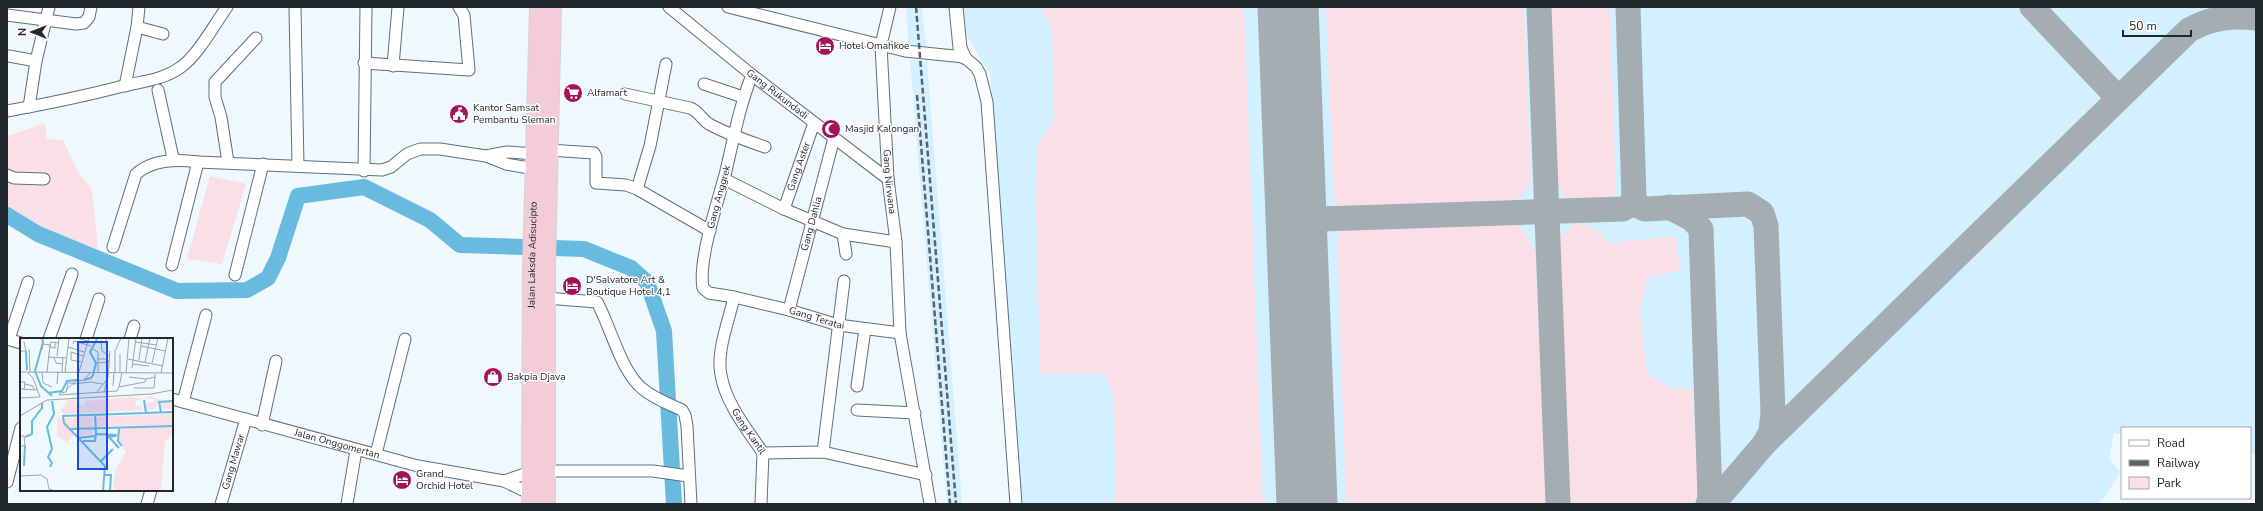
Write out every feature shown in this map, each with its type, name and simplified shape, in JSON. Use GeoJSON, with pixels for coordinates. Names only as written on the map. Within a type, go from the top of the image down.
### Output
{"type":"FeatureCollection","features":[{"type":"Feature","properties":{"kind":"highway","name":"Jalan Laksda Adisucipto"},"geometry":{"type":"LineString","coordinates":[[539,7],[539,471],[546,504]]}},
{"type":"Feature","properties":{"kind":"highway","name":"Jalan Laksda Adisucipto"},"geometry":{"type":"LineString","coordinates":[[540,218],[540,158],[552,7]]}},
{"type":"Feature","properties":{"kind":"highway","name":"Jalan Laksda Adisucipto"},"geometry":{"type":"LineString","coordinates":[[532,499],[539,471],[546,298],[539,267]]}},
{"type":"Feature","properties":{"kind":"street"},"geometry":{"type":"LineString","coordinates":[[30,107],[36,61],[49,7]]}},
{"type":"Feature","properties":{"kind":"street"},"geometry":{"type":"LineString","coordinates":[[7,15],[76,24],[84,23],[88,17],[91,7]]}},
{"type":"Feature","properties":{"kind":"street"},"geometry":{"type":"LineString","coordinates":[[125,86],[137,27],[139,7]]}},
{"type":"Feature","properties":{"kind":"street"},"geometry":{"type":"LineString","coordinates":[[7,110],[86,96],[157,79],[182,67],[227,7]]}},
{"type":"Feature","properties":{"kind":"street"},"geometry":{"type":"LineString","coordinates":[[295,7],[298,166]]}},
{"type":"Feature","properties":{"kind":"street"},"geometry":{"type":"LineString","coordinates":[[364,171],[364,63],[366,7]]}},
{"type":"Feature","properties":{"kind":"street"},"geometry":{"type":"LineString","coordinates":[[393,66],[398,7]]}},
{"type":"Feature","properties":{"kind":"street"},"geometry":{"type":"LineString","coordinates":[[364,63],[468,70],[464,15],[459,7]]}},
{"type":"Feature","properties":{"kind":"street","name":"Gang Rukundadi"},"geometry":{"type":"LineString","coordinates":[[669,7],[752,75],[888,179]]}},
{"type":"Feature","properties":{"kind":"street"},"geometry":{"type":"LineString","coordinates":[[728,7],[927,55],[964,57]]}},
{"type":"Feature","properties":{"kind":"street","name":"Gang Nirwana"},"geometry":{"type":"LineString","coordinates":[[890,7],[881,45],[888,179],[896,242],[900,333],[930,504]]}},
{"type":"Feature","properties":{"kind":"street"},"geometry":{"type":"LineString","coordinates":[[956,7],[958,40],[964,57],[976,67],[980,74],[987,102],[1016,504]]}},
{"type":"Feature","properties":{"kind":"street"},"geometry":{"type":"LineString","coordinates":[[137,27],[163,34]]}},
{"type":"Feature","properties":{"kind":"street"},"geometry":{"type":"LineString","coordinates":[[228,162],[221,117],[215,97],[215,82],[256,38]]}},
{"type":"Feature","properties":{"kind":"street"},"geometry":{"type":"LineString","coordinates":[[9,56],[36,61]]}},
{"type":"Feature","properties":{"kind":"street"},"geometry":{"type":"LineString","coordinates":[[637,189],[650,146],[666,64]]}},
{"type":"Feature","properties":{"kind":"street","name":"Gang Anggrek"},"geometry":{"type":"LineString","coordinates":[[734,297],[709,293],[703,288],[701,280],[710,231],[743,97],[752,75]]}},
{"type":"Feature","properties":{"kind":"street"},"geometry":{"type":"LineString","coordinates":[[704,84],[743,97]]}},
{"type":"Feature","properties":{"kind":"street"},"geometry":{"type":"LineString","coordinates":[[158,90],[173,158]]}},
{"type":"Feature","properties":{"kind":"street"},"geometry":{"type":"LineString","coordinates":[[625,94],[659,100],[695,110],[703,120],[734,137],[765,147]]}},
{"type":"Feature","properties":{"kind":"street","name":"Gang Aster"},"geometry":{"type":"LineString","coordinates":[[784,210],[814,123]]}},
{"type":"Feature","properties":{"kind":"street","name":"Gang Dahlia"},"geometry":{"type":"LineString","coordinates":[[789,310],[811,221],[834,138]]}},
{"type":"Feature","properties":{"kind":"street"},"geometry":{"type":"LineString","coordinates":[[113,247],[136,174],[142,169],[173,158],[198,162],[228,162],[364,171],[382,170],[391,167],[407,154],[420,149],[440,149],[486,156],[506,164],[540,158],[594,153],[596,157],[596,183],[626,185],[637,189],[710,231]]}},
{"type":"Feature","properties":{"kind":"street"},"geometry":{"type":"LineString","coordinates":[[486,156],[507,152],[540,158]]}},
{"type":"Feature","properties":{"kind":"street"},"geometry":{"type":"LineString","coordinates":[[172,265],[198,162]]}},
{"type":"Feature","properties":{"kind":"street"},"geometry":{"type":"LineString","coordinates":[[235,275],[264,164]]}},
{"type":"Feature","properties":{"kind":"street"},"geometry":{"type":"LineString","coordinates":[[7,175],[14,178],[44,179]]}},
{"type":"Feature","properties":{"kind":"street"},"geometry":{"type":"LineString","coordinates":[[724,179],[784,210],[843,234],[896,242]]}},
{"type":"Feature","properties":{"kind":"street"},"geometry":{"type":"LineString","coordinates":[[843,234],[846,254]]}},
{"type":"Feature","properties":{"kind":"street"},"geometry":{"type":"LineString","coordinates":[[49,338],[72,274]]}},
{"type":"Feature","properties":{"kind":"street"},"geometry":{"type":"LineString","coordinates":[[823,452],[844,281]]}},
{"type":"Feature","properties":{"kind":"street"},"geometry":{"type":"LineString","coordinates":[[20,343],[8,339],[28,282]]}},
{"type":"Feature","properties":{"kind":"street","name":"Gang Teratai"},"geometry":{"type":"LineString","coordinates":[[734,297],[789,310],[838,325],[900,333]]}},
{"type":"Feature","properties":{"kind":"street","name":"Gang Kantil"},"geometry":{"type":"LineString","coordinates":[[734,297],[721,357],[721,375],[727,394],[736,412],[763,453],[823,452],[926,475]]}},
{"type":"Feature","properties":{"kind":"street"},"geometry":{"type":"LineString","coordinates":[[546,298],[597,302],[625,364],[634,379],[643,389],[666,403],[682,410],[686,415],[688,476],[691,504]]}},
{"type":"Feature","properties":{"kind":"street"},"geometry":{"type":"LineString","coordinates":[[86,338],[99,299]]}},
{"type":"Feature","properties":{"kind":"street"},"geometry":{"type":"LineString","coordinates":[[175,402],[206,316]]}},
{"type":"Feature","properties":{"kind":"street"},"geometry":{"type":"LineString","coordinates":[[130,338],[134,326]]}},
{"type":"Feature","properties":{"kind":"street"},"geometry":{"type":"LineString","coordinates":[[857,386],[865,329]]}},
{"type":"Feature","properties":{"kind":"street"},"geometry":{"type":"LineString","coordinates":[[376,454],[405,339]]}},
{"type":"Feature","properties":{"kind":"street"},"geometry":{"type":"LineString","coordinates":[[262,425],[276,361]]}},
{"type":"Feature","properties":{"kind":"street","name":"Jalan Onggomertan"},"geometry":{"type":"LineString","coordinates":[[175,402],[246,419],[262,425],[418,466],[504,481]]}},
{"type":"Feature","properties":{"kind":"street"},"geometry":{"type":"LineString","coordinates":[[857,410],[914,413]]}},
{"type":"Feature","properties":{"kind":"street","name":"Gang Mawar"},"geometry":{"type":"LineString","coordinates":[[221,504],[246,419]]}},
{"type":"Feature","properties":{"kind":"street"},"geometry":{"type":"LineString","coordinates":[[7,482],[20,433]]}},
{"type":"Feature","properties":{"kind":"street"},"geometry":{"type":"LineString","coordinates":[[347,504],[356,450]]}},
{"type":"Feature","properties":{"kind":"street"},"geometry":{"type":"LineString","coordinates":[[761,504],[763,453]]}},
{"type":"Feature","properties":{"kind":"street"},"geometry":{"type":"LineString","coordinates":[[504,481],[539,471],[653,471],[688,476]]}},
{"type":"Feature","properties":{"kind":"street"},"geometry":{"type":"LineString","coordinates":[[504,481],[532,499]]}},
{"type":"Feature","properties":{"kind":"street"},"geometry":{"type":"LineString","coordinates":[[147,504],[151,491]]}},
{"type":"Feature","properties":{"kind":"shaded area"},"geometry":{"type":"Polygon","coordinates":[[[906,7],[922,7],[926,50],[909,47],[906,7]]]}},
{"type":"Feature","properties":{"kind":"shaded area"},"geometry":{"type":"Polygon","coordinates":[[[962,7],[2256,7],[2256,454],[2251,453],[2251,427],[2121,427],[2121,434],[2114,433],[2109,458],[2120,472],[2106,496],[2097,504],[1022,504],[990,74],[968,38],[962,7]]]}},
{"type":"Feature","properties":{"kind":"shaded area"},"geometry":{"type":"Polygon","coordinates":[[[910,59],[927,62],[962,504],[947,504],[910,59]]]}},
{"type":"Feature","properties":{"kind":"green space"},"geometry":{"type":"Polygon","coordinates":[[[1041,7],[1244,7],[1263,504],[1116,504],[1114,398],[1105,374],[1040,374],[1036,198],[1037,144],[1054,123],[1052,29],[1041,7]]]}},
{"type":"Feature","properties":{"kind":"green space"},"geometry":{"type":"Polygon","coordinates":[[[1326,7],[1524,7],[1531,182],[1521,195],[1511,203],[1499,206],[1342,210],[1336,206],[1334,201],[1326,7]]]}},
{"type":"Feature","properties":{"kind":"green space"},"geometry":{"type":"Polygon","coordinates":[[[1546,7],[1610,7],[1616,192],[1610,202],[1579,203],[1572,201],[1565,197],[1556,181],[1552,168],[1546,7]]]}},
{"type":"Feature","properties":{"kind":"green space"},"geometry":{"type":"Polygon","coordinates":[[[45,123],[47,139],[63,140],[77,170],[92,190],[98,249],[47,230],[7,206],[7,136],[45,123]]]}},
{"type":"Feature","properties":{"kind":"green space"},"geometry":{"type":"Polygon","coordinates":[[[210,176],[246,184],[222,264],[187,259],[210,176]]]}},
{"type":"Feature","properties":{"kind":"green space"},"geometry":{"type":"Polygon","coordinates":[[[1509,222],[1526,234],[1535,253],[1546,504],[1346,504],[1337,241],[1341,231],[1352,226],[1509,222]]]}},
{"type":"Feature","properties":{"kind":"green space"},"geometry":{"type":"Polygon","coordinates":[[[1578,222],[1595,230],[1609,243],[1675,236],[1681,270],[1648,277],[1640,311],[1647,374],[1674,390],[1692,388],[1698,493],[1691,504],[1565,504],[1555,254],[1558,243],[1563,235],[1569,228],[1578,222]]]}},
{"type":"Feature","properties":{"kind":"waterway"},"geometry":{"type":"LineString","coordinates":[[7,215],[38,234],[177,291],[247,290],[268,278],[278,258],[298,196],[364,187],[430,220],[460,245],[584,249],[631,268],[647,282],[664,331],[674,504]]}},
{"type":"Feature","properties":{"kind":"taxiway"},"geometry":{"type":"LineString","coordinates":[[1539,7],[1558,504]]}},
{"type":"Feature","properties":{"kind":"taxiway"},"geometry":{"type":"LineString","coordinates":[[1628,7],[1634,198],[1637,205],[1645,209],[1748,204],[1762,213],[1766,226],[1773,413],[1771,431],[1765,443]]}},
{"type":"Feature","properties":{"kind":"taxiway"},"geometry":{"type":"LineString","coordinates":[[2032,7],[2118,98]]}},
{"type":"Feature","properties":{"kind":"taxiway"},"geometry":{"type":"LineString","coordinates":[[1713,504],[1765,443],[2189,30],[2221,18],[2256,18]]}},
{"type":"Feature","properties":{"kind":"taxiway"},"geometry":{"type":"LineString","coordinates":[[1296,201],[1309,214],[1321,219],[1623,209],[1630,205],[1634,198]]}},
{"type":"Feature","properties":{"kind":"taxiway"},"geometry":{"type":"LineString","coordinates":[[1669,207],[1692,219],[1701,229],[1710,498],[1708,504]]}},
{"type":"Feature","properties":{"kind":"taxiway"},"geometry":{"type":"LineString","coordinates":[[1298,243],[1302,234],[1307,228],[1321,219]]}},
{"type":"Feature","properties":{"kind":"runway"},"geometry":{"type":"LineString","coordinates":[[1288,7],[1307,504]]}},
{"type":"Feature","properties":{"kind":"railway"},"geometry":{"type":"LineString","coordinates":[[916,7],[956,504]]}},
{"type":"Feature","properties":{"kind":"railway"},"geometry":{"type":"LineString","coordinates":[[917,95],[950,504]]}},
{"type":"Feature","properties":{"kind":"place","name":"Hotel Omahkoe"},"geometry":{"type":"Point","coordinates":[825,46]}},
{"type":"Feature","properties":{"kind":"place","name":"Alfamart"},"geometry":{"type":"Point","coordinates":[573,93]}},
{"type":"Feature","properties":{"kind":"place","name":"Kantor Samsat Pembantu Sleman"},"geometry":{"type":"Point","coordinates":[459,114]}},
{"type":"Feature","properties":{"kind":"place","name":"Masjid Kalongan"},"geometry":{"type":"Point","coordinates":[831,129]}},
{"type":"Feature","properties":{"kind":"place","name":"D'Salvatore Art & Boutique Hotel 4,1"},"geometry":{"type":"Point","coordinates":[572,286]}},
{"type":"Feature","properties":{"kind":"place","name":"Bakpia Djava"},"geometry":{"type":"Point","coordinates":[493,377]}},
{"type":"Feature","properties":{"kind":"place","name":"Grand Orchid Hotel"},"geometry":{"type":"Point","coordinates":[402,480]}}]}
